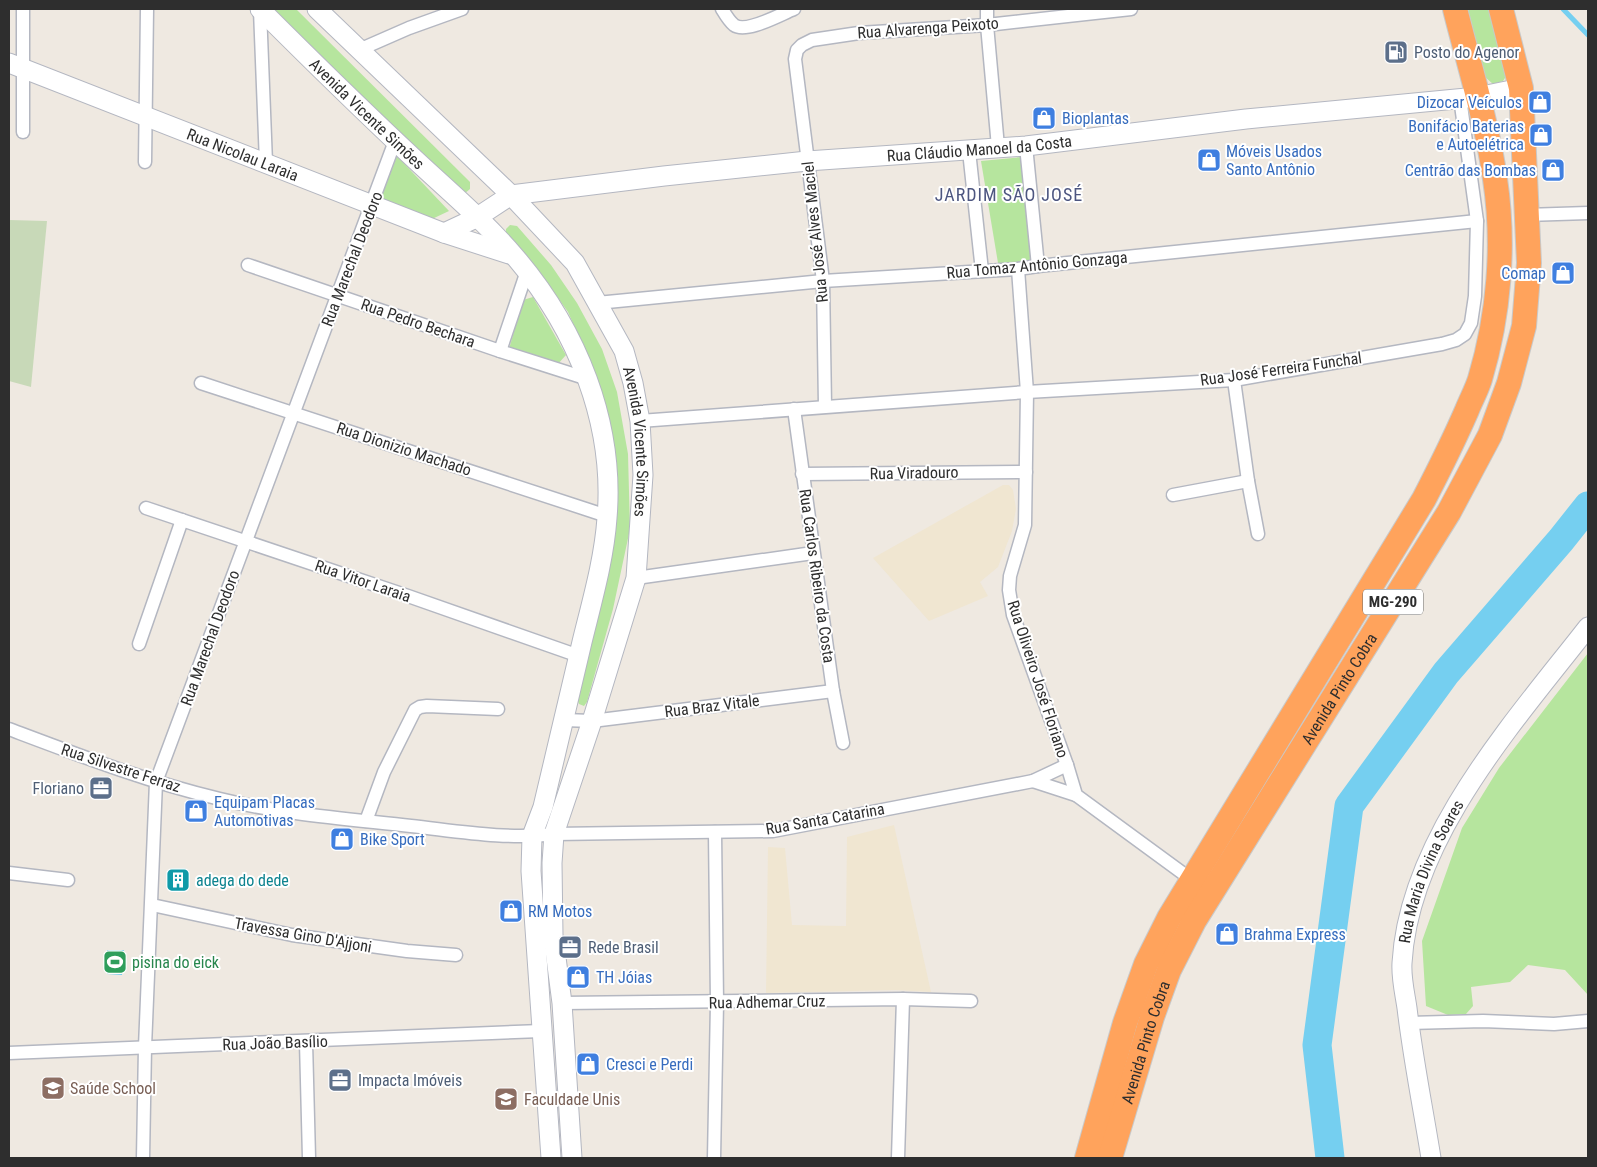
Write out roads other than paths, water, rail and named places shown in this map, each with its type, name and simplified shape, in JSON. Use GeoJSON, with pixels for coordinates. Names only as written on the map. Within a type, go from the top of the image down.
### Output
{"type":"FeatureCollection","features":[{"type":"Feature","properties":{"kind":"highway","name":"Avenida Pinto Cobra"},"geometry":{"type":"LineString","coordinates":[[1087,1158],[1125,1023],[1146,964],[1169,918],[1424,499],[1451,446],[1480,380],[1495,315],[1500,260],[1500,225],[1495,179],[1469,97],[1455,9]]}},
{"type":"Feature","properties":{"kind":"highway","name":"Avenida Pinto Cobra"},"geometry":{"type":"LineString","coordinates":[[1110,1158],[1152,1017],[1169,970],[1194,921],[1449,512],[1490,436],[1509,383],[1524,326],[1529,264],[1521,88],[1501,9]]}},
{"type":"Feature","properties":{"kind":"main road","name":"Avenida Vicente Simões"},"geometry":{"type":"LineString","coordinates":[[260,9],[514,256],[562,322],[588,379],[603,431],[608,474],[608,516],[602,562],[542,807],[532,836],[531,871],[551,1158]]}},
{"type":"Feature","properties":{"kind":"main road","name":"Avenida Vicente Simões"},"geometry":{"type":"LineString","coordinates":[[318,9],[511,195],[575,263],[624,351],[633,383],[640,421],[643,475],[636,578],[592,721],[554,834],[552,863],[553,935],[562,1003],[572,1158]]}},
{"type":"Feature","properties":{"kind":"main road","name":"Rua Nicolau Laraia"},"geometry":{"type":"LineString","coordinates":[[16,66],[444,233],[514,256]]}},
{"type":"Feature","properties":{"kind":"main road"},"geometry":{"type":"LineString","coordinates":[[1469,97],[1521,88]]}},
{"type":"Feature","properties":{"kind":"main road","name":"Rua Cláudio Manoel da Costa"},"geometry":{"type":"LineString","coordinates":[[511,195],[807,161],[1026,146],[1246,119],[1469,97]]}},
{"type":"Feature","properties":{"kind":"main road"},"geometry":{"type":"LineString","coordinates":[[444,233],[476,218],[511,195]]}},
{"type":"Feature","properties":{"kind":"main road","name":"Rua Maria Divina Soares"},"geometry":{"type":"LineString","coordinates":[[1431,1158],[1409,1023],[1402,965],[1407,919],[1421,877],[1440,835],[1488,757],[1588,627]]}},
{"type":"Feature","properties":{"kind":"street"},"geometry":{"type":"LineString","coordinates":[[23,9],[16,66],[23,132]]}},
{"type":"Feature","properties":{"kind":"street"},"geometry":{"type":"LineString","coordinates":[[146,162],[147,9]]}},
{"type":"Feature","properties":{"kind":"street"},"geometry":{"type":"LineString","coordinates":[[260,9],[266,162]]}},
{"type":"Feature","properties":{"kind":"street"},"geometry":{"type":"LineString","coordinates":[[360,49],[409,28],[462,9]]}},
{"type":"Feature","properties":{"kind":"street"},"geometry":{"type":"LineString","coordinates":[[722,9],[735,26],[742,28],[752,26],[794,9]]}},
{"type":"Feature","properties":{"kind":"street"},"geometry":{"type":"LineString","coordinates":[[987,9],[998,147]]}},
{"type":"Feature","properties":{"kind":"street","name":"Rua Alvarenga Peixoto"},"geometry":{"type":"LineString","coordinates":[[795,59],[797,50],[802,44],[812,40],[859,33],[987,24],[1131,9]]}},
{"type":"Feature","properties":{"kind":"street","name":"Rua José Alves Maciel"},"geometry":{"type":"LineString","coordinates":[[795,59],[822,281],[825,406]]}},
{"type":"Feature","properties":{"kind":"street","name":"Rua José Ferreira Funchal"},"geometry":{"type":"LineString","coordinates":[[640,421],[1027,392],[1234,380],[1456,340],[1464,334],[1471,323],[1474,305],[1476,221],[1469,97]]}},
{"type":"Feature","properties":{"kind":"street","name":"Rua Marechal Deodoro"},"geometry":{"type":"LineString","coordinates":[[143,1158],[145,1047],[156,782],[395,141]]}},
{"type":"Feature","properties":{"kind":"street"},"geometry":{"type":"LineString","coordinates":[[1026,146],[1038,266]]}},
{"type":"Feature","properties":{"kind":"street"},"geometry":{"type":"LineString","coordinates":[[969,151],[982,271]]}},
{"type":"Feature","properties":{"kind":"street"},"geometry":{"type":"LineString","coordinates":[[1526,214],[1588,213]]}},
{"type":"Feature","properties":{"kind":"street","name":"Rua Tomaz Antônio Gonzaga"},"geometry":{"type":"LineString","coordinates":[[597,303],[822,281],[1018,269],[1476,221]]}},
{"type":"Feature","properties":{"kind":"street","name":"Rua Pedro Bechara"},"geometry":{"type":"LineString","coordinates":[[248,265],[588,379]]}},
{"type":"Feature","properties":{"kind":"street","name":"Rua Oliveiro José Floriano"},"geometry":{"type":"LineString","coordinates":[[1018,269],[1027,392],[1025,525],[1010,576],[1009,590],[1013,614],[1076,795]]}},
{"type":"Feature","properties":{"kind":"street"},"geometry":{"type":"LineString","coordinates":[[500,351],[526,271]]}},
{"type":"Feature","properties":{"kind":"street"},"geometry":{"type":"LineString","coordinates":[[1234,380],[1248,482],[1258,534]]}},
{"type":"Feature","properties":{"kind":"street","name":"Rua Dionizio Machado"},"geometry":{"type":"LineString","coordinates":[[201,383],[608,516]]}},
{"type":"Feature","properties":{"kind":"street","name":"Rua Carlos Ribeiro da Costa"},"geometry":{"type":"LineString","coordinates":[[794,409],[833,691],[843,743]]}},
{"type":"Feature","properties":{"kind":"street","name":"Rua Viradouro"},"geometry":{"type":"LineString","coordinates":[[802,474],[1026,472]]}},
{"type":"Feature","properties":{"kind":"street"},"geometry":{"type":"LineString","coordinates":[[1173,495],[1248,482]]}},
{"type":"Feature","properties":{"kind":"street","name":"Rua Vitor Laraia"},"geometry":{"type":"LineString","coordinates":[[146,508],[579,656]]}},
{"type":"Feature","properties":{"kind":"street"},"geometry":{"type":"LineString","coordinates":[[139,644],[182,520]]}},
{"type":"Feature","properties":{"kind":"street"},"geometry":{"type":"LineString","coordinates":[[636,578],[813,553]]}},
{"type":"Feature","properties":{"kind":"street","name":"Rua Braz Vitale"},"geometry":{"type":"LineString","coordinates":[[592,721],[833,691]]}},
{"type":"Feature","properties":{"kind":"street"},"geometry":{"type":"LineString","coordinates":[[366,821],[384,772],[415,710],[427,706],[498,709]]}},
{"type":"Feature","properties":{"kind":"street"},"geometry":{"type":"LineString","coordinates":[[564,720],[592,721]]}},
{"type":"Feature","properties":{"kind":"street","name":"Rua Silvestre Ferraz"},"geometry":{"type":"LineString","coordinates":[[9,729],[156,782],[221,800],[366,821],[453,831],[532,836]]}},
{"type":"Feature","properties":{"kind":"street","name":"Rua Santa Catarina"},"geometry":{"type":"LineString","coordinates":[[554,834],[773,830],[1033,781],[1067,765]]}},
{"type":"Feature","properties":{"kind":"street","name":"Rua Santa Catarina"},"geometry":{"type":"LineString","coordinates":[[1033,781],[1076,795]]}},
{"type":"Feature","properties":{"kind":"street"},"geometry":{"type":"LineString","coordinates":[[1076,795],[1192,880]]}},
{"type":"Feature","properties":{"kind":"street"},"geometry":{"type":"LineString","coordinates":[[714,1158],[716,1002],[715,832]]}},
{"type":"Feature","properties":{"kind":"street"},"geometry":{"type":"LineString","coordinates":[[532,836],[554,834]]}},
{"type":"Feature","properties":{"kind":"street"},"geometry":{"type":"LineString","coordinates":[[9,873],[68,880]]}},
{"type":"Feature","properties":{"kind":"street","name":"Travessa Gino D'Ajjoni"},"geometry":{"type":"LineString","coordinates":[[152,905],[292,936],[406,951],[456,955]]}},
{"type":"Feature","properties":{"kind":"street"},"geometry":{"type":"LineString","coordinates":[[898,1158],[903,999]]}},
{"type":"Feature","properties":{"kind":"street","name":"Rua Adhemar Cruz"},"geometry":{"type":"LineString","coordinates":[[562,1003],[903,999],[971,1001]]}},
{"type":"Feature","properties":{"kind":"street"},"geometry":{"type":"LineString","coordinates":[[1409,1023],[1483,1021],[1554,1024],[1588,1021]]}},
{"type":"Feature","properties":{"kind":"street","name":"Rua João Basílio"},"geometry":{"type":"LineString","coordinates":[[9,1053],[541,1031]]}},
{"type":"Feature","properties":{"kind":"street"},"geometry":{"type":"LineString","coordinates":[[306,1042],[309,1158]]}},
{"type":"Feature","properties":{"kind":"water","name":"pisina do eick"},"geometry":{"type":"Polygon","coordinates":[[[107,950],[124,950],[122,975],[107,974],[107,950]]]}},
{"type":"Feature","properties":{"kind":"waterway"},"geometry":{"type":"LineString","coordinates":[[1563,9],[1588,35]]}},
{"type":"Feature","properties":{"kind":"waterway"},"geometry":{"type":"LineString","coordinates":[[1330,1158],[1317,1045],[1349,806],[1446,673],[1588,506]]}},
{"type":"Feature","properties":{"kind":"place","name":"Posto do Agenor"},"geometry":{"type":"Point","coordinates":[1396,52]}},
{"type":"Feature","properties":{"kind":"place","name":"Dizocar Veículos"},"geometry":{"type":"Point","coordinates":[1540,102]}},
{"type":"Feature","properties":{"kind":"place","name":"Bioplantas"},"geometry":{"type":"Point","coordinates":[1044,118]}},
{"type":"Feature","properties":{"kind":"place","name":"Bonifácio Baterias e Autoelétrica"},"geometry":{"type":"Point","coordinates":[1541,135]}},
{"type":"Feature","properties":{"kind":"place","name":"Móveis Usados Santo Antônio"},"geometry":{"type":"Point","coordinates":[1209,160]}},
{"type":"Feature","properties":{"kind":"place","name":"Centrão das Bombas"},"geometry":{"type":"Point","coordinates":[1553,170]}},
{"type":"Feature","properties":{"kind":"place","name":"Comap"},"geometry":{"type":"Point","coordinates":[1563,273]}},
{"type":"Feature","properties":{"kind":"place","name":"Floriano"},"geometry":{"type":"Point","coordinates":[101,788]}},
{"type":"Feature","properties":{"kind":"place","name":"Equipam Placas Automotivas"},"geometry":{"type":"Point","coordinates":[196,811]}},
{"type":"Feature","properties":{"kind":"place","name":"Bike Sport"},"geometry":{"type":"Point","coordinates":[342,839]}},
{"type":"Feature","properties":{"kind":"place","name":"adega do dede"},"geometry":{"type":"Point","coordinates":[178,880]}},
{"type":"Feature","properties":{"kind":"place","name":"RM Motos"},"geometry":{"type":"Point","coordinates":[511,911]}},
{"type":"Feature","properties":{"kind":"place","name":"Brahma Express"},"geometry":{"type":"Point","coordinates":[1227,934]}},
{"type":"Feature","properties":{"kind":"place","name":"Rede Brasil"},"geometry":{"type":"Point","coordinates":[570,947]}},
{"type":"Feature","properties":{"kind":"place","name":"pisina do eick"},"geometry":{"type":"Point","coordinates":[115,962]}},
{"type":"Feature","properties":{"kind":"place","name":"TH Jóias"},"geometry":{"type":"Point","coordinates":[578,977]}},
{"type":"Feature","properties":{"kind":"place","name":"Cresci e Perdi"},"geometry":{"type":"Point","coordinates":[588,1064]}},
{"type":"Feature","properties":{"kind":"place","name":"Impacta Imóveis"},"geometry":{"type":"Point","coordinates":[340,1080]}},
{"type":"Feature","properties":{"kind":"place","name":"Saúde School"},"geometry":{"type":"Point","coordinates":[53,1088]}},
{"type":"Feature","properties":{"kind":"place","name":"Faculdade Unis"},"geometry":{"type":"Point","coordinates":[506,1099]}},
{"type":"Feature","properties":{"kind":"district","name":"JARDIM SÃO JOSÉ"},"geometry":{"type":"Point","coordinates":[1009,194]}}]}
